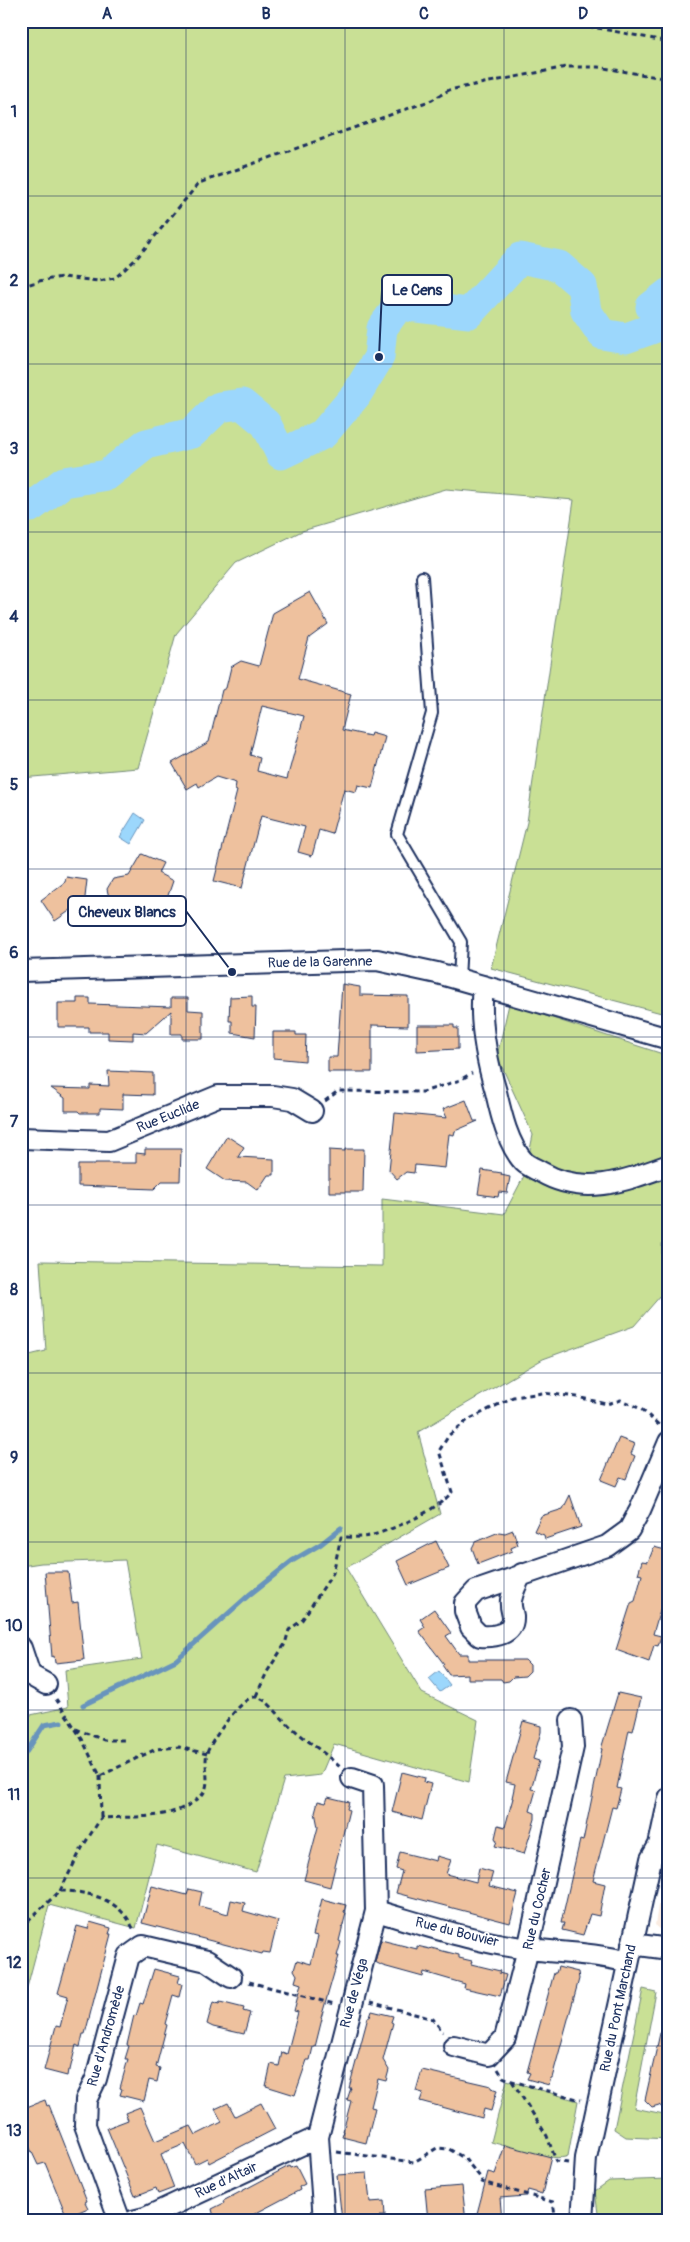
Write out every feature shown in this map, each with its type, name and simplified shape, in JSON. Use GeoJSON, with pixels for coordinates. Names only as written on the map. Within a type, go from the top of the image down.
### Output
{"type":"FeatureCollection","features":[{"type":"Feature","properties":{"kind":"street","name":"Rue de la Garenne"},"geometry":{"type":"LineString","coordinates":[[21,970],[378,960],[459,979],[669,1040]]}},
{"type":"Feature","properties":{"kind":"street"},"geometry":{"type":"LineString","coordinates":[[483,986],[481,1001],[488,1064],[506,1132],[524,1162],[552,1179],[584,1186],[608,1184],[669,1165]]}},
{"type":"Feature","properties":{"kind":"street","name":"Rue Euclide"},"geometry":{"type":"LineString","coordinates":[[21,1138],[109,1140],[218,1096],[273,1096],[292,1099],[312,1111]]}},
{"type":"Feature","properties":{"kind":"street"},"geometry":{"type":"LineString","coordinates":[[522,1574],[607,1546],[629,1530],[640,1510],[666,1435]]}},
{"type":"Feature","properties":{"kind":"street"},"geometry":{"type":"LineString","coordinates":[[21,1648],[30,1675],[46,1684]]}},
{"type":"Feature","properties":{"kind":"street","name":"Rue du Cocher"},"geometry":{"type":"LineString","coordinates":[[489,2055],[505,2038],[528,1949],[573,1747],[571,1720]]}},
{"type":"Feature","properties":{"kind":"street","name":"Rue de Véga"},"geometry":{"type":"LineString","coordinates":[[324,2221],[318,2144],[351,2003],[376,1912],[373,1785],[352,1778]]}},
{"type":"Feature","properties":{"kind":"street","name":"Rue du Pont Marchand"},"geometry":{"type":"LineString","coordinates":[[589,2219],[586,2158],[651,1859],[659,1845],[669,1798]]}},
{"type":"Feature","properties":{"kind":"street","name":"Rue du Bouvier"},"geometry":{"type":"LineString","coordinates":[[376,1912],[501,1944],[528,1949],[601,1955],[669,1949]]}},
{"type":"Feature","properties":{"kind":"street"},"geometry":{"type":"LineString","coordinates":[[143,1946],[207,1961],[231,1977]]}},
{"type":"Feature","properties":{"kind":"street","name":"Rue d'Andromède"},"geometry":{"type":"LineString","coordinates":[[120,2221],[85,2125],[86,2100],[96,2079],[129,1956],[143,1946]]}},
{"type":"Feature","properties":{"kind":"street"},"geometry":{"type":"LineString","coordinates":[[454,2046],[489,2055]]}},
{"type":"Feature","properties":{"kind":"street","name":"Rue d'Altair"},"geometry":{"type":"LineString","coordinates":[[133,2221],[145,2218],[318,2144]]}},
{"type":"Feature","properties":{"kind":"lane"},"geometry":{"type":"LineString","coordinates":[[422,576],[432,714],[397,834],[461,942],[459,979]]}},
{"type":"Feature","properties":{"kind":"path"},"geometry":{"type":"LineString","coordinates":[[562,21],[669,42]]}},
{"type":"Feature","properties":{"kind":"path"},"geometry":{"type":"LineString","coordinates":[[21,287],[39,281],[62,278],[99,281],[114,278],[136,259],[199,182],[432,100],[449,90],[566,67],[598,67],[669,79]]}},
{"type":"Feature","properties":{"kind":"path"},"geometry":{"type":"LineString","coordinates":[[312,1111],[338,1091],[422,1092],[460,1080],[488,1064]]}},
{"type":"Feature","properties":{"kind":"path"},"geometry":{"type":"LineString","coordinates":[[256,1696],[267,1672],[285,1644],[289,1630],[302,1620],[333,1573],[341,1537],[372,1535],[406,1522],[444,1502],[452,1492],[439,1451],[449,1435],[468,1420],[512,1396],[543,1393],[577,1397],[607,1404],[622,1400],[641,1409],[666,1435]]}},
{"type":"Feature","properties":{"kind":"path"},"geometry":{"type":"LineString","coordinates":[[21,1927],[60,1892],[83,1846],[101,1818],[100,1776],[82,1739],[46,1684]]}},
{"type":"Feature","properties":{"kind":"path"},"geometry":{"type":"LineString","coordinates":[[101,1818],[155,1816],[180,1810],[201,1796],[207,1786],[207,1754],[225,1724],[249,1698],[256,1696],[267,1702],[289,1726],[352,1778]]}},
{"type":"Feature","properties":{"kind":"path"},"geometry":{"type":"LineString","coordinates":[[70,1723],[78,1730],[104,1740],[126,1740]]}},
{"type":"Feature","properties":{"kind":"path"},"geometry":{"type":"LineString","coordinates":[[100,1776],[156,1749],[179,1747],[207,1754]]}},
{"type":"Feature","properties":{"kind":"path"},"geometry":{"type":"LineString","coordinates":[[60,1892],[79,1891],[102,1899],[123,1912],[143,1946]]}},
{"type":"Feature","properties":{"kind":"path"},"geometry":{"type":"LineString","coordinates":[[231,1977],[433,2019],[454,2046]]}},
{"type":"Feature","properties":{"kind":"path"},"geometry":{"type":"LineString","coordinates":[[489,2055],[503,2077],[580,2100],[597,2108]]}},
{"type":"Feature","properties":{"kind":"path"},"geometry":{"type":"LineString","coordinates":[[512,2081],[547,2136],[556,2161],[577,2164],[586,2158]]}},
{"type":"Feature","properties":{"kind":"path"},"geometry":{"type":"LineString","coordinates":[[318,2144],[414,2162],[438,2148],[449,2149],[464,2158],[481,2178],[482,2182],[553,2202],[556,2221]]}},
{"type":"Feature","properties":{"kind":"path"},"geometry":{"type":"LineString","coordinates":[[589,2219],[631,2221]]}},
{"type":"Feature","properties":{"kind":"shaded area"},"geometry":{"type":"Polygon","coordinates":[[[658,1905],[669,1906],[669,1935],[655,1925],[658,1905]]]}},
{"type":"Feature","properties":{"kind":"green space"},"geometry":{"type":"Polygon","coordinates":[[[21,21],[669,21],[669,1015],[491,968],[527,822],[574,500],[446,489],[302,531],[236,563],[176,634],[138,768],[21,778],[21,21]]]}},
{"type":"Feature","properties":{"kind":"green space"},"geometry":{"type":"Polygon","coordinates":[[[509,1004],[669,1056],[669,1226],[662,1244],[662,1294],[634,1326],[543,1359],[418,1432],[440,1514],[346,1568],[422,1693],[478,1720],[469,1782],[334,1744],[321,1775],[284,1779],[256,1872],[157,1845],[136,1928],[49,1905],[21,2010],[21,1717],[68,1707],[65,1670],[142,1659],[125,1560],[41,1563],[21,1566],[21,1357],[46,1351],[40,1261],[382,1266],[382,1199],[504,1214],[525,1174],[533,1135],[497,1056],[509,1004]]]}},
{"type":"Feature","properties":{"kind":"green space"},"geometry":{"type":"Polygon","coordinates":[[[643,1989],[656,1992],[634,2108],[669,2115],[669,2139],[626,2137],[614,2129],[643,1989]]]}},
{"type":"Feature","properties":{"kind":"green space"},"geometry":{"type":"Polygon","coordinates":[[[507,2080],[578,2101],[568,2156],[561,2158],[542,2156],[491,2142],[507,2080]]]}},
{"type":"Feature","properties":{"kind":"green space"},"geometry":{"type":"Polygon","coordinates":[[[669,2179],[669,2221],[599,2221],[595,2191],[609,2181],[669,2179]]]}},
{"type":"Feature","properties":{"kind":"water"},"geometry":{"type":"Polygon","coordinates":[[[135,813],[145,820],[131,844],[120,837],[135,813]]]}},
{"type":"Feature","properties":{"kind":"water"},"geometry":{"type":"Polygon","coordinates":[[[439,1671],[450,1685],[440,1692],[429,1679],[439,1671]]]}},
{"type":"Feature","properties":{"kind":"building"},"geometry":{"type":"Polygon","coordinates":[[[310,592],[328,624],[309,638],[298,679],[351,694],[342,730],[370,736],[371,733],[385,737],[372,788],[358,785],[356,792],[344,789],[332,834],[319,830],[312,856],[298,852],[305,827],[261,816],[242,888],[214,881],[237,791],[235,790],[236,783],[216,777],[199,787],[197,783],[187,789],[172,763],[209,742],[222,690],[226,688],[231,667],[241,661],[259,666],[273,613],[310,592]],[[262,706],[250,755],[260,758],[257,771],[287,779],[304,716],[262,706]]]}},
{"type":"Feature","properties":{"kind":"building"},"geometry":{"type":"Polygon","coordinates":[[[142,854],[163,863],[158,873],[173,881],[164,907],[151,900],[121,907],[120,904],[111,906],[107,889],[113,879],[129,876],[142,854]]]}},
{"type":"Feature","properties":{"kind":"building"},"geometry":{"type":"Polygon","coordinates":[[[66,877],[87,880],[84,906],[78,905],[55,921],[41,900],[65,882],[66,877]]]}},
{"type":"Feature","properties":{"kind":"building"},"geometry":{"type":"Polygon","coordinates":[[[342,984],[360,987],[360,995],[408,996],[408,1026],[372,1025],[372,1072],[328,1072],[328,1057],[337,1057],[342,984]]]}},
{"type":"Feature","properties":{"kind":"building"},"geometry":{"type":"Polygon","coordinates":[[[252,996],[252,1007],[256,1007],[255,1037],[232,1033],[232,1021],[229,1021],[230,997],[252,996]]]}},
{"type":"Feature","properties":{"kind":"building"},"geometry":{"type":"Polygon","coordinates":[[[77,998],[90,998],[90,1004],[171,1007],[171,998],[188,998],[188,1010],[203,1011],[203,1039],[182,1039],[182,1034],[171,1034],[171,1011],[146,1033],[133,1032],[133,1040],[108,1039],[108,1032],[89,1032],[89,1027],[58,1027],[58,1003],[77,1003],[77,998]]]}},
{"type":"Feature","properties":{"kind":"building"},"geometry":{"type":"Polygon","coordinates":[[[417,1025],[454,1025],[454,1028],[458,1028],[458,1049],[417,1051],[417,1025]]]}},
{"type":"Feature","properties":{"kind":"building"},"geometry":{"type":"Polygon","coordinates":[[[273,1032],[296,1032],[296,1035],[306,1035],[305,1061],[273,1058],[273,1032]]]}},
{"type":"Feature","properties":{"kind":"building"},"geometry":{"type":"Polygon","coordinates":[[[108,1071],[153,1073],[153,1095],[123,1094],[123,1109],[100,1108],[100,1113],[80,1113],[78,1111],[65,1111],[65,1098],[51,1088],[90,1089],[90,1085],[109,1086],[108,1071]]]}},
{"type":"Feature","properties":{"kind":"building"},"geometry":{"type":"Polygon","coordinates":[[[466,1100],[474,1121],[478,1121],[455,1131],[454,1135],[449,1134],[445,1168],[415,1165],[414,1173],[406,1172],[397,1179],[389,1170],[395,1113],[447,1118],[443,1109],[466,1100]]]}},
{"type":"Feature","properties":{"kind":"building"},"geometry":{"type":"Polygon","coordinates":[[[227,1136],[244,1147],[238,1157],[274,1159],[274,1175],[268,1175],[258,1190],[247,1182],[225,1181],[207,1169],[227,1136]]]}},
{"type":"Feature","properties":{"kind":"building"},"geometry":{"type":"Polygon","coordinates":[[[145,1149],[181,1149],[180,1181],[162,1181],[154,1189],[78,1186],[78,1165],[136,1163],[136,1153],[145,1154],[145,1149]]]}},
{"type":"Feature","properties":{"kind":"building"},"geometry":{"type":"Polygon","coordinates":[[[345,1149],[364,1149],[363,1192],[329,1192],[329,1150],[345,1151],[345,1149]]]}},
{"type":"Feature","properties":{"kind":"building"},"geometry":{"type":"Polygon","coordinates":[[[482,1170],[502,1173],[501,1175],[510,1177],[507,1193],[499,1192],[498,1197],[478,1194],[482,1170]]]}},
{"type":"Feature","properties":{"kind":"building"},"geometry":{"type":"Polygon","coordinates":[[[619,1438],[635,1444],[631,1454],[635,1456],[626,1479],[620,1477],[616,1486],[601,1480],[619,1438]]]}},
{"type":"Feature","properties":{"kind":"building"},"geometry":{"type":"Polygon","coordinates":[[[570,1495],[581,1527],[545,1539],[544,1535],[534,1531],[541,1516],[563,1509],[570,1495]]]}},
{"type":"Feature","properties":{"kind":"building"},"geometry":{"type":"Polygon","coordinates":[[[513,1530],[518,1545],[511,1548],[512,1551],[478,1564],[472,1548],[475,1542],[499,1532],[505,1533],[513,1530]]]}},
{"type":"Feature","properties":{"kind":"building"},"geometry":{"type":"Polygon","coordinates":[[[436,1541],[449,1568],[408,1585],[397,1561],[436,1541]]]}},
{"type":"Feature","properties":{"kind":"building"},"geometry":{"type":"Polygon","coordinates":[[[654,1547],[669,1551],[669,1605],[662,1603],[653,1634],[661,1636],[658,1646],[654,1645],[649,1662],[616,1650],[631,1603],[635,1601],[642,1575],[638,1574],[642,1561],[648,1562],[654,1547]]]}},
{"type":"Feature","properties":{"kind":"building"},"geometry":{"type":"Polygon","coordinates":[[[45,1572],[68,1572],[72,1603],[78,1602],[84,1660],[55,1663],[54,1656],[52,1657],[45,1572]]]}},
{"type":"Feature","properties":{"kind":"building"},"geometry":{"type":"Polygon","coordinates":[[[434,1609],[451,1633],[446,1636],[459,1654],[468,1654],[468,1660],[525,1660],[530,1665],[530,1671],[525,1676],[513,1677],[509,1681],[503,1682],[501,1679],[468,1679],[468,1674],[449,1675],[442,1665],[444,1664],[419,1631],[425,1627],[420,1619],[434,1609]]]}},
{"type":"Feature","properties":{"kind":"building"},"geometry":{"type":"Polygon","coordinates":[[[618,1693],[641,1698],[633,1731],[629,1730],[617,1788],[621,1789],[616,1808],[612,1807],[593,1881],[605,1884],[599,1916],[590,1914],[583,1935],[562,1930],[564,1923],[561,1923],[580,1840],[583,1841],[601,1749],[618,1693]]]}},
{"type":"Feature","properties":{"kind":"building"},"geometry":{"type":"Polygon","coordinates":[[[523,1721],[541,1726],[533,1759],[539,1761],[531,1789],[536,1790],[530,1811],[535,1813],[535,1819],[524,1854],[495,1846],[498,1825],[505,1827],[513,1798],[515,1784],[506,1782],[523,1721]]]}},
{"type":"Feature","properties":{"kind":"building"},"geometry":{"type":"Polygon","coordinates":[[[402,1772],[425,1778],[424,1782],[431,1784],[422,1820],[392,1812],[402,1772]]]}},
{"type":"Feature","properties":{"kind":"building"},"geometry":{"type":"Polygon","coordinates":[[[328,1797],[349,1802],[347,1809],[349,1810],[330,1887],[304,1880],[318,1827],[315,1812],[318,1801],[326,1803],[328,1797]]]}},
{"type":"Feature","properties":{"kind":"building"},"geometry":{"type":"Polygon","coordinates":[[[400,1852],[436,1861],[437,1856],[451,1860],[446,1874],[476,1882],[479,1868],[493,1872],[489,1886],[518,1893],[510,1923],[396,1893],[402,1871],[396,1869],[400,1852]]]}},
{"type":"Feature","properties":{"kind":"building"},"geometry":{"type":"Polygon","coordinates":[[[152,1886],[187,1895],[189,1889],[202,1892],[199,1906],[228,1914],[231,1900],[245,1903],[243,1911],[278,1921],[270,1953],[263,1952],[262,1954],[142,1923],[152,1886]]]}},
{"type":"Feature","properties":{"kind":"building"},"geometry":{"type":"Polygon","coordinates":[[[322,1899],[346,1905],[344,1912],[346,1913],[339,1941],[341,1942],[337,1956],[339,1956],[321,2018],[315,2047],[313,2047],[310,2060],[307,2060],[295,2095],[266,2086],[271,2064],[279,2066],[282,2052],[287,2054],[298,2012],[294,2011],[301,1984],[295,1982],[297,1975],[294,1970],[297,1960],[311,1964],[318,1936],[313,1935],[322,1899]]]}},
{"type":"Feature","properties":{"kind":"building"},"geometry":{"type":"Polygon","coordinates":[[[90,1922],[111,1928],[109,1934],[111,1934],[85,2034],[83,2034],[80,2047],[76,2045],[67,2076],[44,2070],[56,2026],[60,2027],[68,1996],[58,1993],[77,1926],[88,1929],[90,1922]]]}},
{"type":"Feature","properties":{"kind":"building"},"geometry":{"type":"Polygon","coordinates":[[[381,1940],[417,1949],[417,1946],[459,1955],[459,1958],[472,1961],[471,1964],[500,1971],[499,1973],[506,1975],[500,1996],[464,1988],[465,1984],[424,1972],[423,1977],[383,1966],[375,1962],[381,1940]]]}},
{"type":"Feature","properties":{"kind":"building"},"geometry":{"type":"Polygon","coordinates":[[[558,1967],[578,1972],[579,1979],[549,2085],[527,2079],[530,2073],[527,2072],[554,1973],[556,1973],[558,1967]]]}},
{"type":"Feature","properties":{"kind":"building"},"geometry":{"type":"Polygon","coordinates":[[[154,1969],[180,1976],[178,1983],[182,1984],[179,1997],[173,1995],[165,2024],[167,2025],[156,2067],[160,2068],[157,2082],[149,2080],[144,2101],[120,2095],[122,2089],[120,2088],[128,2059],[125,2059],[134,2015],[136,2016],[140,2003],[143,2004],[154,1969]]]}},
{"type":"Feature","properties":{"kind":"building"},"geometry":{"type":"Polygon","coordinates":[[[213,2002],[244,2008],[243,2011],[250,2013],[244,2034],[207,2024],[213,2002]]]}},
{"type":"Feature","properties":{"kind":"building"},"geometry":{"type":"Polygon","coordinates":[[[372,2011],[393,2016],[391,2022],[393,2023],[383,2060],[389,2070],[386,2081],[378,2079],[371,2107],[375,2108],[366,2143],[342,2137],[351,2101],[347,2100],[351,2088],[349,2088],[368,2017],[370,2017],[372,2011]]]}},
{"type":"Feature","properties":{"kind":"building"},"geometry":{"type":"Polygon","coordinates":[[[663,2020],[669,2021],[669,2113],[659,2105],[652,2107],[645,2100],[663,2020]]]}},
{"type":"Feature","properties":{"kind":"building"},"geometry":{"type":"Polygon","coordinates":[[[422,2070],[491,2086],[491,2088],[497,2090],[491,2111],[484,2109],[482,2118],[420,2101],[423,2093],[416,2091],[422,2070]]]}},
{"type":"Feature","properties":{"kind":"building"},"geometry":{"type":"Polygon","coordinates":[[[45,2100],[47,2106],[49,2105],[87,2201],[85,2202],[88,2208],[67,2217],[45,2163],[38,2165],[21,2129],[21,2116],[27,2114],[24,2108],[45,2100]]]}},
{"type":"Feature","properties":{"kind":"building"},"geometry":{"type":"Polygon","coordinates":[[[228,2103],[235,2116],[261,2103],[275,2129],[209,2163],[207,2158],[195,2164],[185,2144],[161,2154],[174,2188],[158,2194],[156,2188],[135,2196],[107,2128],[128,2120],[125,2113],[140,2107],[155,2141],[191,2126],[196,2135],[222,2122],[215,2109],[228,2103]]]}},
{"type":"Feature","properties":{"kind":"building"},"geometry":{"type":"Polygon","coordinates":[[[505,2145],[551,2157],[542,2194],[528,2190],[526,2196],[500,2198],[502,2221],[475,2221],[488,2172],[495,2174],[505,2145]]]}},
{"type":"Feature","properties":{"kind":"building"},"geometry":{"type":"Polygon","coordinates":[[[289,2166],[290,2168],[296,2166],[305,2184],[299,2187],[300,2190],[241,2221],[215,2221],[212,2209],[224,2203],[223,2201],[289,2166]]]}},
{"type":"Feature","properties":{"kind":"building"},"geometry":{"type":"Polygon","coordinates":[[[367,2173],[370,2202],[384,2201],[385,2216],[380,2216],[380,2221],[342,2221],[337,2175],[367,2173]]]}},
{"type":"Feature","properties":{"kind":"building"},"geometry":{"type":"Polygon","coordinates":[[[462,2186],[466,2221],[428,2221],[425,2189],[462,2186]]]}},
{"type":"Feature","properties":{"kind":"waterway"},"geometry":{"type":"LineString","coordinates":[[21,505],[31,507],[64,482],[107,475],[146,444],[192,433],[219,407],[242,404],[266,424],[281,454],[323,434],[356,395],[379,357],[382,328],[399,305],[469,313],[520,258],[559,266],[582,286],[586,311],[602,334],[626,338],[654,328],[661,319],[651,307],[669,293]]}},
{"type":"Feature","properties":{"kind":"waterway"},"geometry":{"type":"LineString","coordinates":[[83,1705],[176,1660],[249,1595],[292,1561],[321,1544],[341,1528]]}},
{"type":"Feature","properties":{"kind":"waterway"},"geometry":{"type":"LineString","coordinates":[[21,1760],[44,1725],[61,1722]]}},
{"type":"Feature","properties":{"kind":"place","name":"Le Cens"},"geometry":{"type":"Point","coordinates":[379,357]}},
{"type":"Feature","properties":{"kind":"place","name":"Cheveux Blancs"},"geometry":{"type":"Point","coordinates":[232,972]}}]}
